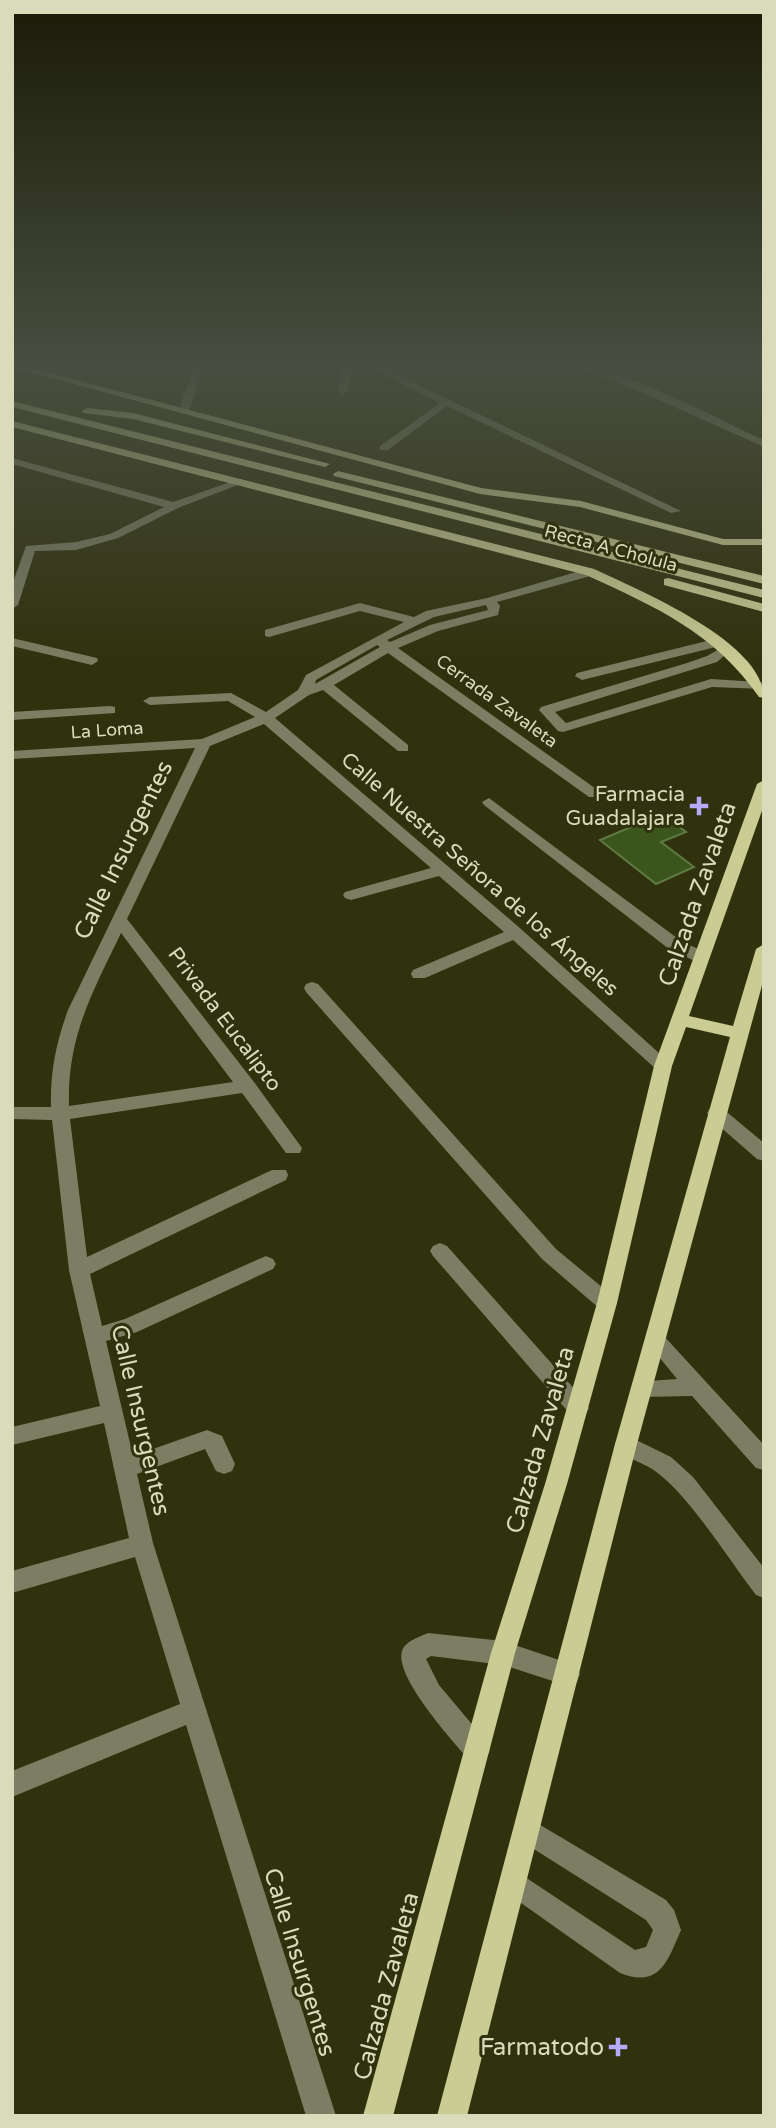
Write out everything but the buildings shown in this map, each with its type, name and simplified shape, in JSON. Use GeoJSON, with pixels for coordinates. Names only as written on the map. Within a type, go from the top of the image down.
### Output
{"type":"FeatureCollection","features":[{"type":"Feature","properties":{"kind":"main road"},"geometry":{"type":"LineString","coordinates":[[188,467],[590,572],[655,601],[723,646],[762,690]]}},
{"type":"Feature","properties":{"kind":"main road"},"geometry":{"type":"LineString","coordinates":[[223,467],[243,481]]}},
{"type":"Feature","properties":{"kind":"main road"},"geometry":{"type":"LineString","coordinates":[[264,467],[764,594]]}},
{"type":"Feature","properties":{"kind":"main road"},"geometry":{"type":"LineString","coordinates":[[313,467],[764,580]]}},
{"type":"Feature","properties":{"kind":"main road"},"geometry":{"type":"LineString","coordinates":[[339,467],[764,572]]}},
{"type":"Feature","properties":{"kind":"main road"},"geometry":{"type":"LineString","coordinates":[[385,467],[410,486]]}},
{"type":"Feature","properties":{"kind":"main road"},"geometry":{"type":"LineString","coordinates":[[388,467],[480,491],[581,504],[723,542],[764,542]]}},
{"type":"Feature","properties":{"kind":"main road","name":"Recta A Cholula"},"geometry":{"type":"LineString","coordinates":[[324,503],[405,511],[764,608]]}},
{"type":"Feature","properties":{"kind":"main road","name":"Calzada Zavaleta"},"geometry":{"type":"LineString","coordinates":[[378,2116],[503,1653],[578,1408],[607,1303],[663,1066],[764,784]]}},
{"type":"Feature","properties":{"kind":"main road"},"geometry":{"type":"LineString","coordinates":[[452,2116],[626,1444],[716,1113],[762,960]]}},
{"type":"Feature","properties":{"kind":"main road"},"geometry":{"type":"LineString","coordinates":[[681,1020],[740,1034]]}},
{"type":"Feature","properties":{"kind":"street"},"geometry":{"type":"LineString","coordinates":[[35,467],[174,506]]}},
{"type":"Feature","properties":{"kind":"street"},"geometry":{"type":"LineString","coordinates":[[582,467],[675,512]]}},
{"type":"Feature","properties":{"kind":"street"},"geometry":{"type":"LineString","coordinates":[[12,605],[25,546],[76,546],[101,539],[174,506],[243,481]]}},
{"type":"Feature","properties":{"kind":"street"},"geometry":{"type":"LineString","coordinates":[[304,692],[325,685],[415,621],[430,614],[489,601],[590,572]]}},
{"type":"Feature","properties":{"kind":"street"},"geometry":{"type":"LineString","coordinates":[[304,692],[311,678],[383,643],[494,612],[495,606],[489,601]]}},
{"type":"Feature","properties":{"kind":"street"},"geometry":{"type":"LineString","coordinates":[[269,633],[360,607],[415,621]]}},
{"type":"Feature","properties":{"kind":"street"},"geometry":{"type":"LineString","coordinates":[[12,642],[92,661]]}},
{"type":"Feature","properties":{"kind":"street","name":"Cerrada Zavaleta"},"geometry":{"type":"LineString","coordinates":[[383,643],[594,794]]}},
{"type":"Feature","properties":{"kind":"street"},"geometry":{"type":"LineString","coordinates":[[723,646],[712,659],[546,710],[563,728],[711,683],[762,690]]}},
{"type":"Feature","properties":{"kind":"street"},"geometry":{"type":"LineString","coordinates":[[582,677],[723,646]]}},
{"type":"Feature","properties":{"kind":"street"},"geometry":{"type":"LineString","coordinates":[[692,666],[711,683]]}},
{"type":"Feature","properties":{"kind":"street"},"geometry":{"type":"LineString","coordinates":[[325,685],[403,748]]}},
{"type":"Feature","properties":{"kind":"street","name":"La Loma"},"geometry":{"type":"LineString","coordinates":[[12,755],[204,743],[266,718],[304,692]]}},
{"type":"Feature","properties":{"kind":"street","name":"Calle Nuestra Señora de los Ángeles"},"geometry":{"type":"LineString","coordinates":[[150,702],[231,697],[266,718],[515,933],[663,1066]]}},
{"type":"Feature","properties":{"kind":"street"},"geometry":{"type":"LineString","coordinates":[[12,716],[110,710]]}},
{"type":"Feature","properties":{"kind":"street","name":"Calle Insurgentes"},"geometry":{"type":"LineString","coordinates":[[204,743],[119,919],[65,1041],[60,1074],[60,1114],[79,1270],[142,1543],[321,2116]]}},
{"type":"Feature","properties":{"kind":"street"},"geometry":{"type":"LineString","coordinates":[[489,802],[675,946],[701,957]]}},
{"type":"Feature","properties":{"kind":"street"},"geometry":{"type":"LineString","coordinates":[[351,895],[442,870]]}},
{"type":"Feature","properties":{"kind":"street","name":"Privada Eucalipto"},"geometry":{"type":"LineString","coordinates":[[119,919],[293,1147]]}},
{"type":"Feature","properties":{"kind":"street"},"geometry":{"type":"LineString","coordinates":[[419,974],[515,933]]}},
{"type":"Feature","properties":{"kind":"street"},"geometry":{"type":"LineString","coordinates":[[312,988],[549,1254],[607,1303]]}},
{"type":"Feature","properties":{"kind":"street"},"geometry":{"type":"LineString","coordinates":[[12,1114],[60,1114],[248,1086]]}},
{"type":"Feature","properties":{"kind":"street"},"geometry":{"type":"LineString","coordinates":[[716,1113],[764,1154]]}},
{"type":"Feature","properties":{"kind":"street"},"geometry":{"type":"LineString","coordinates":[[79,1270],[279,1175]]}},
{"type":"Feature","properties":{"kind":"street"},"geometry":{"type":"LineString","coordinates":[[440,1251],[578,1408]]}},
{"type":"Feature","properties":{"kind":"street"},"geometry":{"type":"LineString","coordinates":[[94,1336],[130,1326],[266,1264]]}},
{"type":"Feature","properties":{"kind":"street"},"geometry":{"type":"LineString","coordinates":[[656,1341],[764,1461]]}},
{"type":"Feature","properties":{"kind":"street"},"geometry":{"type":"LineString","coordinates":[[642,1388],[696,1387]]}},
{"type":"Feature","properties":{"kind":"street"},"geometry":{"type":"LineString","coordinates":[[12,1436],[113,1412]]}},
{"type":"Feature","properties":{"kind":"street"},"geometry":{"type":"LineString","coordinates":[[125,1469],[207,1439],[214,1443],[224,1464]]}},
{"type":"Feature","properties":{"kind":"street"},"geometry":{"type":"LineString","coordinates":[[626,1444],[663,1464],[685,1484],[764,1587]]}},
{"type":"Feature","properties":{"kind":"street"},"geometry":{"type":"LineString","coordinates":[[12,1582],[122,1552],[142,1543]]}},
{"type":"Feature","properties":{"kind":"street"},"geometry":{"type":"LineString","coordinates":[[477,1750],[427,1691],[415,1666],[413,1654],[428,1644],[503,1653],[568,1674]]}},
{"type":"Feature","properties":{"kind":"street"},"geometry":{"type":"LineString","coordinates":[[12,1784],[194,1710]]}},
{"type":"Feature","properties":{"kind":"street"},"geometry":{"type":"LineString","coordinates":[[513,1882],[630,1963],[645,1966],[653,1961],[667,1930],[664,1920],[656,1910],[527,1830]]}},
{"type":"Feature","properties":{"kind":"place","name":"Farmacia Guadalajara"},"geometry":{"type":"Point","coordinates":[699,806]}},
{"type":"Feature","properties":{"kind":"place","name":"Farmatodo"},"geometry":{"type":"Point","coordinates":[618,2047]}}]}
